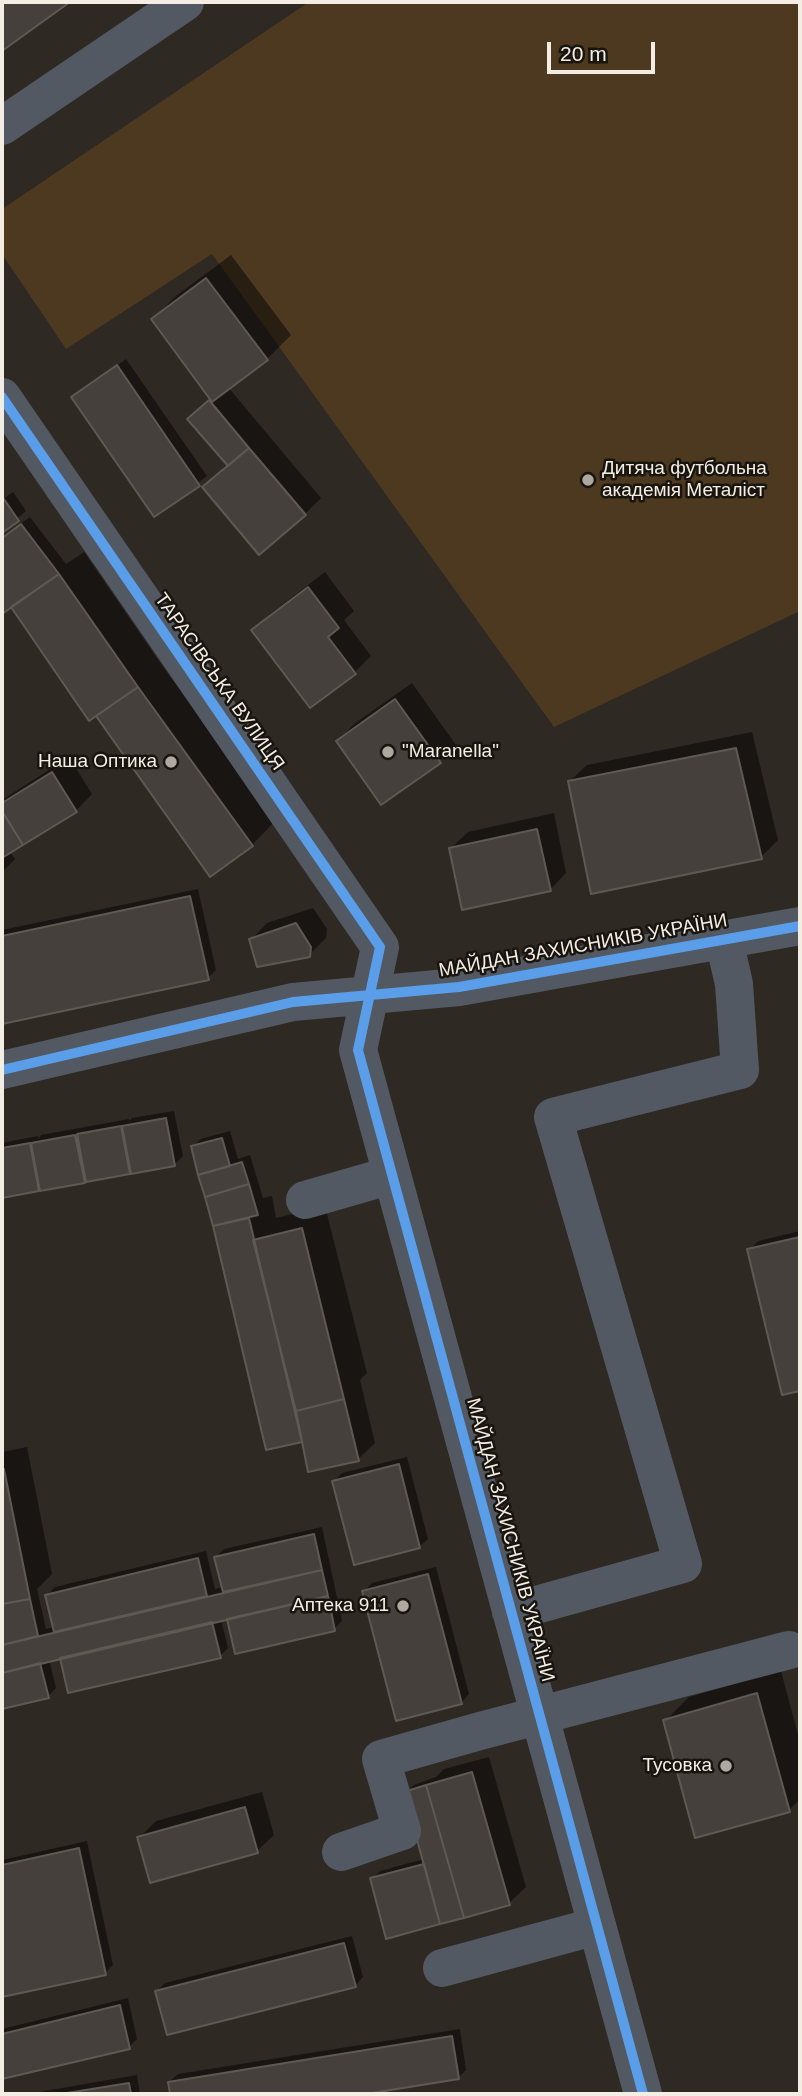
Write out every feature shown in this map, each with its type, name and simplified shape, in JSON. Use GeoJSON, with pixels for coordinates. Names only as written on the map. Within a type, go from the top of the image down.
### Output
{"type":"FeatureCollection","features":[{"type":"Feature","properties":{"kind":"street"},"geometry":{"type":"LineString","coordinates":[[2,126],[185,2]]}},
{"type":"Feature","properties":{"kind":"street","name":"ТАРАСІВСЬКА ВУЛИЦЯ"},"geometry":{"type":"LineString","coordinates":[[2,397],[380,947],[370,994]]}},
{"type":"Feature","properties":{"kind":"street","name":"МАЙДАН ЗАХИСНИКІВ УКРАЇНИ"},"geometry":{"type":"LineString","coordinates":[[2,1070],[293,1002],[459,986],[800,926]]}},
{"type":"Feature","properties":{"kind":"street"},"geometry":{"type":"LineString","coordinates":[[511,1612],[683,1564],[553,1117],[740,1070],[734,984],[724,940]]}},
{"type":"Feature","properties":{"kind":"street","name":"МАЙДАН ЗАХИСНИКІВ УКРАЇНИ"},"geometry":{"type":"LineString","coordinates":[[370,994],[358,1050],[643,2094]]}},
{"type":"Feature","properties":{"kind":"street"},"geometry":{"type":"LineString","coordinates":[[305,1199],[392,1175]]}},
{"type":"Feature","properties":{"kind":"street"},"geometry":{"type":"LineString","coordinates":[[341,1852],[402,1831],[382,1759],[789,1650]]}},
{"type":"Feature","properties":{"kind":"street"},"geometry":{"type":"LineString","coordinates":[[442,1968],[597,1926]]}},
{"type":"Feature","properties":{"kind":"shaded area","name":"Дитяча футбольна академія Металіст"},"geometry":{"type":"Polygon","coordinates":[[[309,2],[800,2],[800,611],[554,727],[212,254],[66,349],[2,254],[2,209],[309,2]]]}},
{"type":"Feature","properties":{"kind":"building"},"geometry":{"type":"Polygon","coordinates":[[[2,2],[70,2],[2,51],[2,2]]]}},
{"type":"Feature","properties":{"kind":"building"},"geometry":{"type":"Polygon","coordinates":[[[206,278],[268,360],[212,402],[151,319],[206,278]]]}},
{"type":"Feature","properties":{"kind":"building"},"geometry":{"type":"Polygon","coordinates":[[[117,365],[200,486],[154,517],[71,397],[117,365]]]}},
{"type":"Feature","properties":{"kind":"building"},"geometry":{"type":"Polygon","coordinates":[[[209,400],[249,448],[228,466],[187,419],[209,400]]]}},
{"type":"Feature","properties":{"kind":"building"},"geometry":{"type":"Polygon","coordinates":[[[249,448],[306,515],[259,555],[202,487],[249,448]]]}},
{"type":"Feature","properties":{"kind":"building"},"geometry":{"type":"Polygon","coordinates":[[[4,499],[19,521],[2,533],[2,500],[4,499]]]}},
{"type":"Feature","properties":{"kind":"building"},"geometry":{"type":"Polygon","coordinates":[[[21,524],[59,574],[2,614],[2,538],[21,524]]]}},
{"type":"Feature","properties":{"kind":"building"},"geometry":{"type":"Polygon","coordinates":[[[59,574],[138,687],[89,721],[11,607],[59,574]]]}},
{"type":"Feature","properties":{"kind":"building"},"geometry":{"type":"Polygon","coordinates":[[[308,587],[339,628],[328,637],[356,674],[310,708],[251,630],[308,587]]]}},
{"type":"Feature","properties":{"kind":"building"},"geometry":{"type":"Polygon","coordinates":[[[138,687],[253,846],[210,877],[96,716],[138,687]]]}},
{"type":"Feature","properties":{"kind":"building","name":"\"Maranella\""},"geometry":{"type":"Polygon","coordinates":[[[395,699],[441,763],[381,805],[336,741],[395,699]]]}},
{"type":"Feature","properties":{"kind":"building"},"geometry":{"type":"Polygon","coordinates":[[[736,748],[762,859],[591,894],[568,781],[736,748]]]}},
{"type":"Feature","properties":{"kind":"building"},"geometry":{"type":"Polygon","coordinates":[[[52,772],[77,812],[23,845],[2,811],[2,803],[52,772]]]}},
{"type":"Feature","properties":{"kind":"building"},"geometry":{"type":"Polygon","coordinates":[[[2,811],[23,845],[2,858],[2,811]]]}},
{"type":"Feature","properties":{"kind":"building"},"geometry":{"type":"Polygon","coordinates":[[[537,829],[551,891],[462,910],[449,848],[537,829]]]}},
{"type":"Feature","properties":{"kind":"building"},"geometry":{"type":"Polygon","coordinates":[[[190,896],[209,980],[2,1024],[2,936],[190,896]]]}},
{"type":"Feature","properties":{"kind":"building"},"geometry":{"type":"Polygon","coordinates":[[[296,923],[311,947],[310,957],[257,967],[249,939],[296,923]]]}},
{"type":"Feature","properties":{"kind":"building"},"geometry":{"type":"Polygon","coordinates":[[[166,1118],[175,1166],[131,1174],[122,1126],[166,1118]]]}},
{"type":"Feature","properties":{"kind":"building"},"geometry":{"type":"Polygon","coordinates":[[[121,1126],[130,1174],[86,1182],[77,1134],[121,1126]]]}},
{"type":"Feature","properties":{"kind":"building"},"geometry":{"type":"Polygon","coordinates":[[[75,1135],[85,1183],[40,1191],[31,1143],[75,1135]]]}},
{"type":"Feature","properties":{"kind":"building"},"geometry":{"type":"Polygon","coordinates":[[[222,1138],[230,1166],[198,1175],[191,1146],[222,1138]]]}},
{"type":"Feature","properties":{"kind":"building"},"geometry":{"type":"Polygon","coordinates":[[[30,1143],[39,1191],[2,1198],[2,1148],[30,1143]]]}},
{"type":"Feature","properties":{"kind":"building"},"geometry":{"type":"Polygon","coordinates":[[[242,1162],[249,1184],[205,1197],[198,1175],[242,1162]]]}},
{"type":"Feature","properties":{"kind":"building"},"geometry":{"type":"Polygon","coordinates":[[[249,1184],[258,1215],[213,1226],[205,1197],[249,1184]]]}},
{"type":"Feature","properties":{"kind":"building"},"geometry":{"type":"Polygon","coordinates":[[[249,1218],[302,1442],[266,1450],[213,1226],[249,1218]]]}},
{"type":"Feature","properties":{"kind":"building"},"geometry":{"type":"Polygon","coordinates":[[[302,1228],[344,1399],[296,1411],[253,1240],[302,1228]]]}},
{"type":"Feature","properties":{"kind":"building"},"geometry":{"type":"Polygon","coordinates":[[[800,1237],[800,1391],[782,1395],[747,1249],[800,1237]]]}},
{"type":"Feature","properties":{"kind":"building"},"geometry":{"type":"Polygon","coordinates":[[[344,1399],[359,1461],[308,1472],[296,1411],[344,1399]]]}},
{"type":"Feature","properties":{"kind":"building"},"geometry":{"type":"Polygon","coordinates":[[[399,1464],[420,1548],[354,1565],[332,1481],[399,1464]]]}},
{"type":"Feature","properties":{"kind":"building"},"geometry":{"type":"Polygon","coordinates":[[[4,1469],[30,1599],[2,1604],[2,1470],[4,1469]]]}},
{"type":"Feature","properties":{"kind":"building"},"geometry":{"type":"Polygon","coordinates":[[[314,1534],[322,1570],[223,1592],[214,1557],[314,1534]]]}},
{"type":"Feature","properties":{"kind":"building"},"geometry":{"type":"Polygon","coordinates":[[[198,1558],[207,1596],[54,1632],[45,1595],[198,1558]]]}},
{"type":"Feature","properties":{"kind":"building"},"geometry":{"type":"Polygon","coordinates":[[[322,1570],[328,1596],[2,1673],[2,1645],[322,1570]]]}},
{"type":"Feature","properties":{"kind":"building"},"geometry":{"type":"Polygon","coordinates":[[[428,1574],[462,1704],[396,1721],[362,1591],[428,1574]]]}},
{"type":"Feature","properties":{"kind":"building"},"geometry":{"type":"Polygon","coordinates":[[[328,1596],[335,1631],[235,1654],[227,1619],[328,1596]]]}},
{"type":"Feature","properties":{"kind":"building"},"geometry":{"type":"Polygon","coordinates":[[[30,1599],[38,1636],[2,1645],[2,1604],[30,1599]]]}},
{"type":"Feature","properties":{"kind":"building"},"geometry":{"type":"Polygon","coordinates":[[[212,1622],[221,1658],[68,1693],[60,1658],[212,1622]]]}},
{"type":"Feature","properties":{"kind":"building"},"geometry":{"type":"Polygon","coordinates":[[[40,1663],[49,1698],[2,1709],[2,1673],[40,1663]]]}},
{"type":"Feature","properties":{"kind":"building","name":"Тусовка"},"geometry":{"type":"Polygon","coordinates":[[[757,1693],[790,1812],[695,1838],[663,1720],[757,1693]]]}},
{"type":"Feature","properties":{"kind":"building"},"geometry":{"type":"Polygon","coordinates":[[[472,1772],[510,1905],[464,1918],[426,1785],[472,1772]]]}},
{"type":"Feature","properties":{"kind":"building"},"geometry":{"type":"Polygon","coordinates":[[[426,1785],[464,1918],[440,1924],[404,1792],[426,1785]]]}},
{"type":"Feature","properties":{"kind":"building"},"geometry":{"type":"Polygon","coordinates":[[[245,1807],[258,1853],[150,1883],[137,1837],[245,1807]]]}},
{"type":"Feature","properties":{"kind":"building"},"geometry":{"type":"Polygon","coordinates":[[[79,1848],[106,1975],[2,1997],[2,1865],[79,1848]]]}},
{"type":"Feature","properties":{"kind":"building"},"geometry":{"type":"Polygon","coordinates":[[[424,1864],[440,1924],[386,1939],[370,1878],[424,1864]]]}},
{"type":"Feature","properties":{"kind":"building"},"geometry":{"type":"Polygon","coordinates":[[[344,1943],[356,1987],[167,2035],[155,1991],[344,1943]]]}},
{"type":"Feature","properties":{"kind":"building"},"geometry":{"type":"Polygon","coordinates":[[[120,2005],[130,2049],[2,2079],[2,2034],[120,2005]]]}},
{"type":"Feature","properties":{"kind":"building"},"geometry":{"type":"Polygon","coordinates":[[[452,2036],[459,2079],[366,2094],[170,2094],[168,2082],[452,2036]]]}},
{"type":"Feature","properties":{"kind":"building"},"geometry":{"type":"Polygon","coordinates":[[[129,2083],[131,2094],[61,2094],[129,2083]]]}},
{"type":"Feature","properties":{"kind":"cycle path"},"geometry":{"type":"LineString","coordinates":[[2,397],[380,947],[358,1050],[643,2094]]}},
{"type":"Feature","properties":{"kind":"cycle path"},"geometry":{"type":"LineString","coordinates":[[2,1070],[293,1002],[459,987],[800,926]]}},
{"type":"Feature","properties":{"kind":"place","name":"Дитяча футбольна академія Металіст"},"geometry":{"type":"Point","coordinates":[588,480]}},
{"type":"Feature","properties":{"kind":"place","name":"\"Maranella\""},"geometry":{"type":"Point","coordinates":[388,752]}},
{"type":"Feature","properties":{"kind":"place","name":"Наша Оптика"},"geometry":{"type":"Point","coordinates":[171,762]}},
{"type":"Feature","properties":{"kind":"place","name":"Аптека 911"},"geometry":{"type":"Point","coordinates":[403,1606]}},
{"type":"Feature","properties":{"kind":"place","name":"Тусовка"},"geometry":{"type":"Point","coordinates":[726,1766]}}]}
